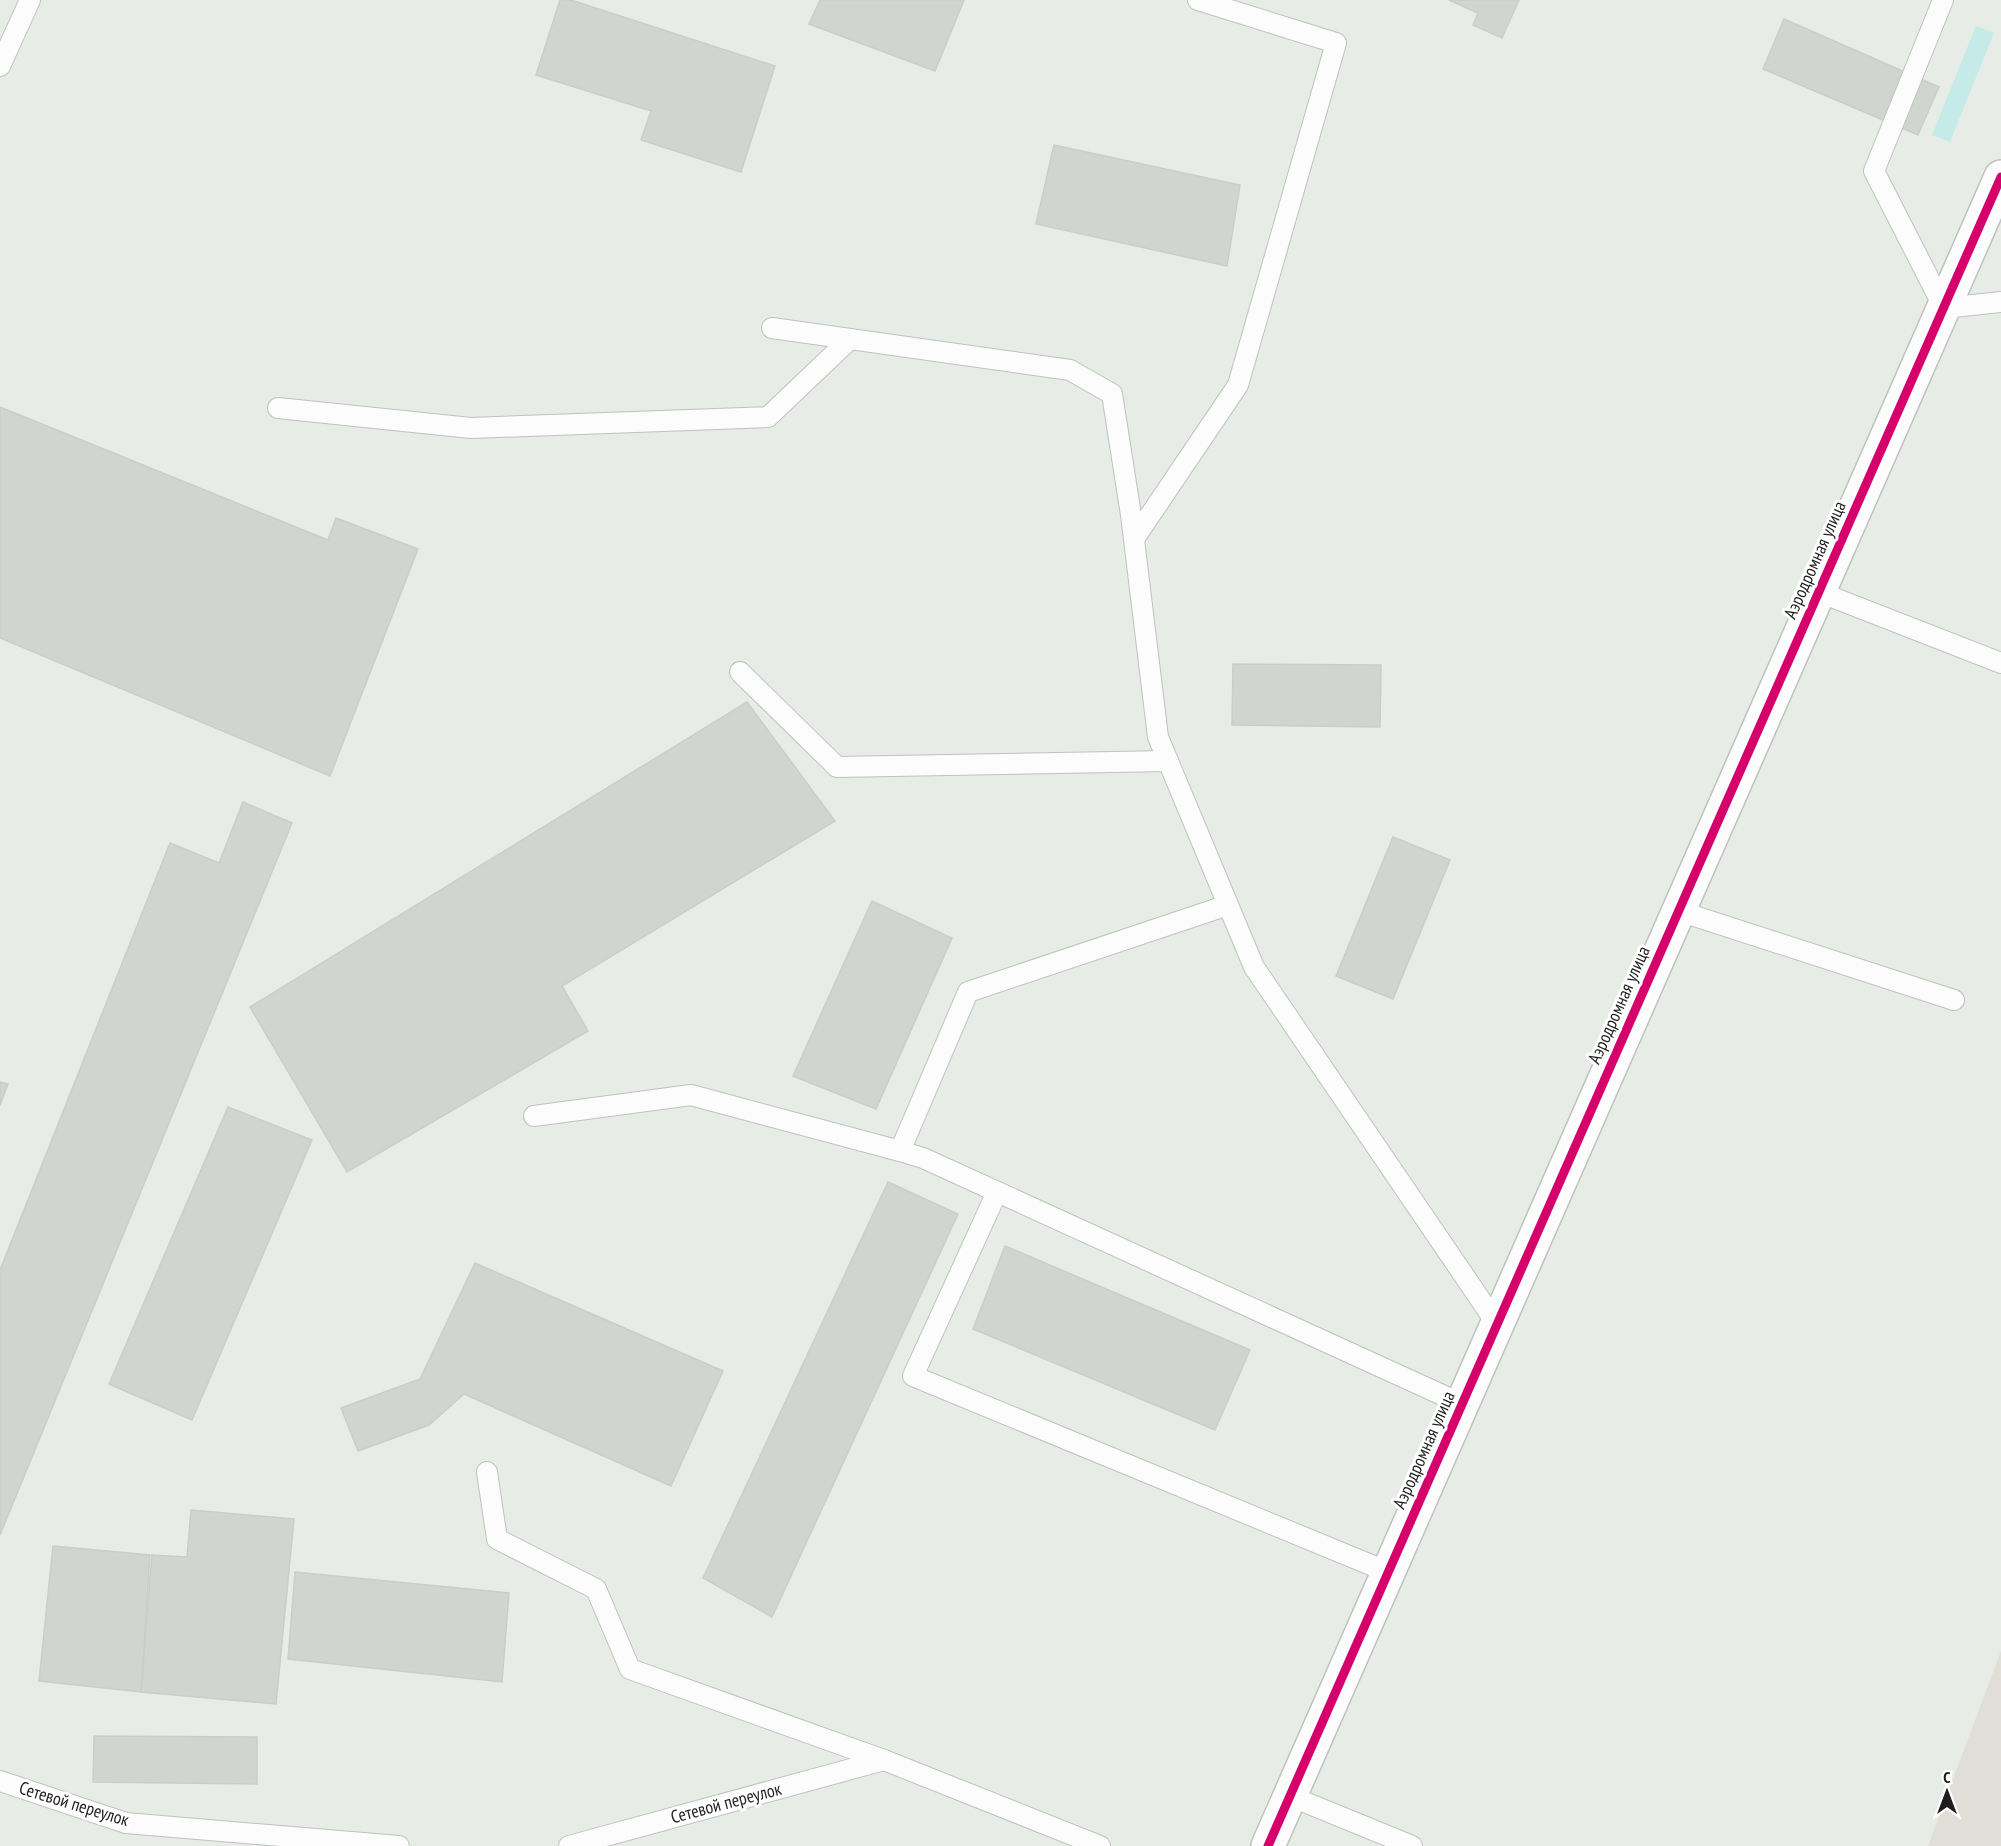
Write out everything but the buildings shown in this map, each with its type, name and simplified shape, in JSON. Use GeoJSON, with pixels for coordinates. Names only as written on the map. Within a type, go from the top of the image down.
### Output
{"type":"FeatureCollection","features":[{"type":"Feature","properties":{"kind":"street","name":"Аэродромная улица"},"geometry":{"type":"LineString","coordinates":[[1268,1846],[2001,177]]}},
{"type":"Feature","properties":{"kind":"lane"},"geometry":{"type":"LineString","coordinates":[[0,66],[30,0]]}},
{"type":"Feature","properties":{"kind":"lane"},"geometry":{"type":"LineString","coordinates":[[1134,539],[1238,385],[1336,43],[1198,0]]}},
{"type":"Feature","properties":{"kind":"lane"},"geometry":{"type":"LineString","coordinates":[[1943,0],[1874,171],[1944,308],[2001,302]]}},
{"type":"Feature","properties":{"kind":"lane"},"geometry":{"type":"LineString","coordinates":[[771,328],[1070,370],[1112,393],[1134,539],[1158,737],[1254,967],[1497,1324]]}},
{"type":"Feature","properties":{"kind":"lane"},"geometry":{"type":"LineString","coordinates":[[278,408],[471,428],[768,417],[850,339]]}},
{"type":"Feature","properties":{"kind":"lane"},"geometry":{"type":"LineString","coordinates":[[1819,592],[2001,663]]}},
{"type":"Feature","properties":{"kind":"lane"},"geometry":{"type":"LineString","coordinates":[[740,672],[837,767],[1168,761]]}},
{"type":"Feature","properties":{"kind":"lane"},"geometry":{"type":"LineString","coordinates":[[900,1151],[968,992],[1228,905]]}},
{"type":"Feature","properties":{"kind":"lane"},"geometry":{"type":"LineString","coordinates":[[1679,911],[1954,1000]]}},
{"type":"Feature","properties":{"kind":"lane"},"geometry":{"type":"LineString","coordinates":[[534,1116],[691,1095],[923,1158],[1462,1404]]}},
{"type":"Feature","properties":{"kind":"lane"},"geometry":{"type":"LineString","coordinates":[[997,1192],[913,1376],[1388,1572]]}},
{"type":"Feature","properties":{"kind":"lane"},"geometry":{"type":"LineString","coordinates":[[487,1472],[497,1539],[596,1589],[630,1669],[884,1760],[1100,1846]]}},
{"type":"Feature","properties":{"kind":"lane","name":"Сетевой переулок"},"geometry":{"type":"LineString","coordinates":[[568,1846],[884,1760]]}},
{"type":"Feature","properties":{"kind":"lane","name":"Сетевой переулок"},"geometry":{"type":"LineString","coordinates":[[0,1781],[126,1823],[399,1846]]}},
{"type":"Feature","properties":{"kind":"lane"},"geometry":{"type":"LineString","coordinates":[[1290,1796],[1412,1846]]}},
{"type":"Feature","properties":{"kind":"shaded area"},"geometry":{"type":"Polygon","coordinates":[[[1976,26],[1994,33],[1950,142],[1932,135],[1976,26]]]}},
{"type":"Feature","properties":{"kind":"shaded area"},"geometry":{"type":"Polygon","coordinates":[[[2001,1651],[2001,1846],[1928,1846],[2001,1651]]]}},
{"type":"Feature","properties":{"kind":"cycle path"},"geometry":{"type":"LineString","coordinates":[[1268,1846],[2001,177]]}}]}
